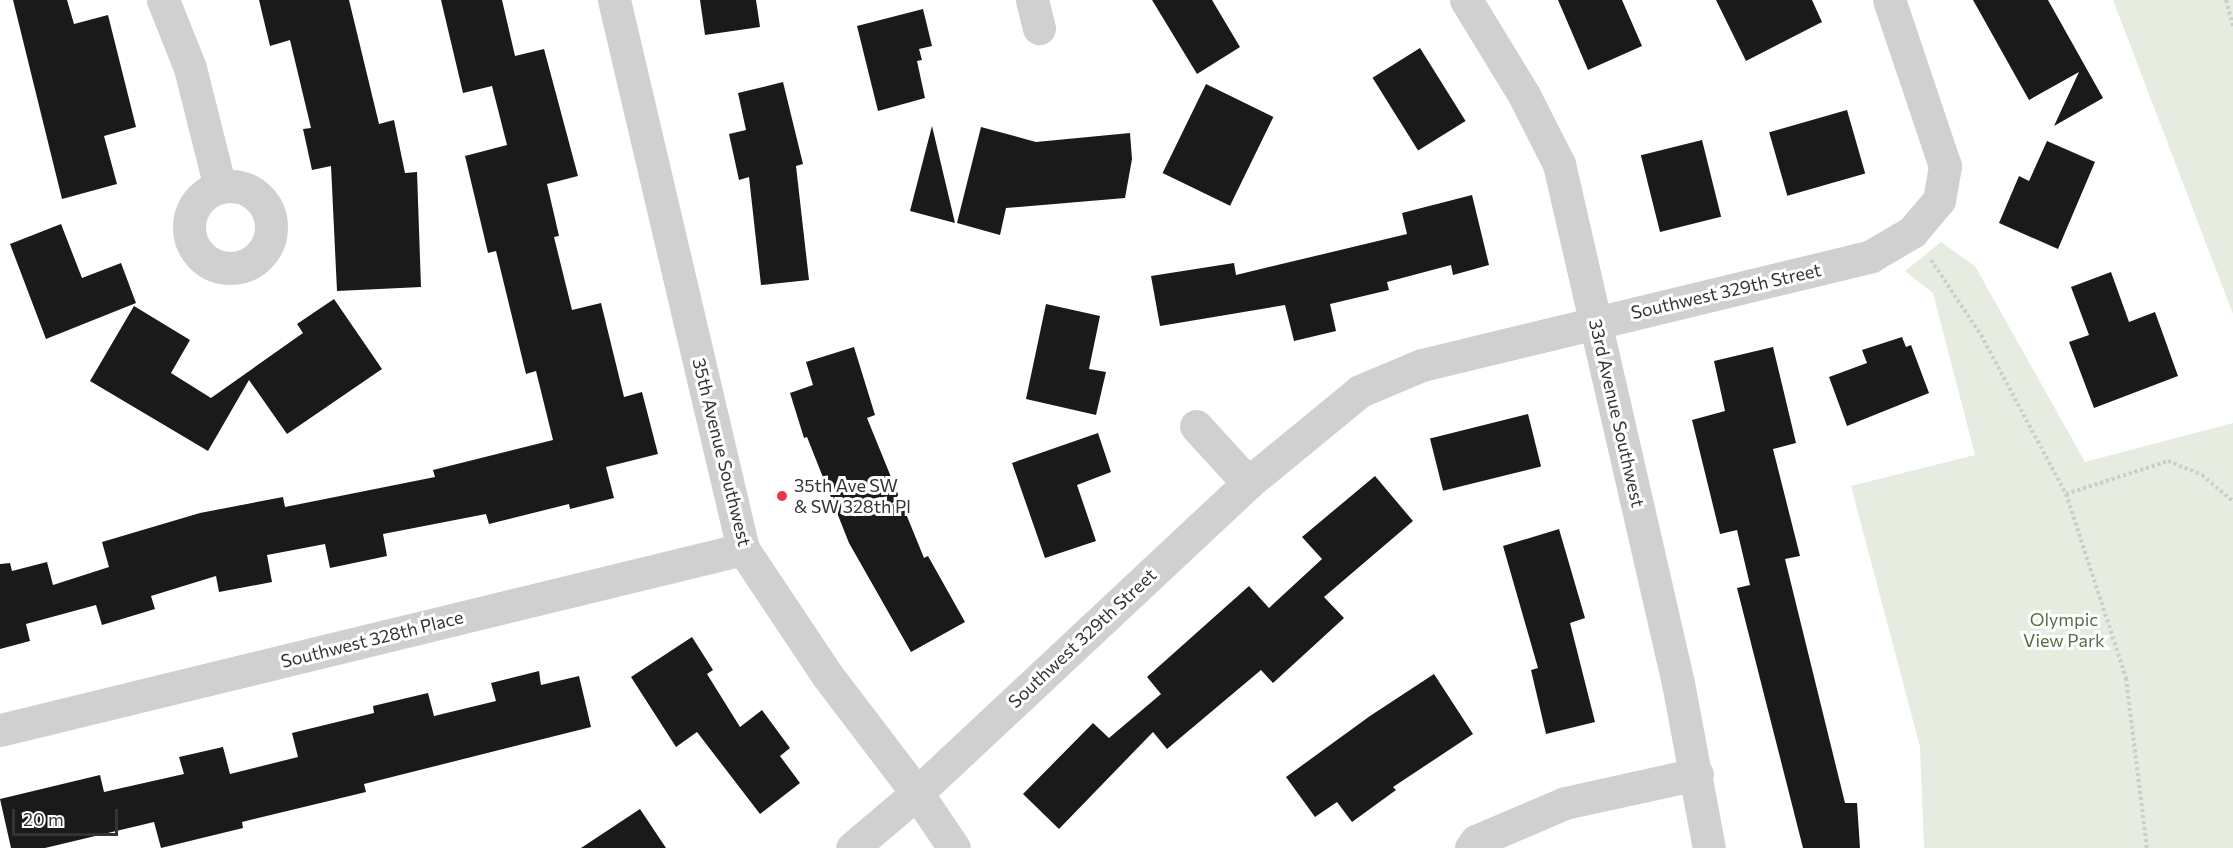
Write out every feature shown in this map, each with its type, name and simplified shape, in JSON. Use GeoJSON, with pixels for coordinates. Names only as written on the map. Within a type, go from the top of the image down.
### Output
{"type":"FeatureCollection","features":[{"type":"Feature","properties":{"kind":"street"},"geometry":{"type":"LineString","coordinates":[[163,0],[190,68],[220,187]]}},
{"type":"Feature","properties":{"kind":"street","name":"35th Avenue Southwest"},"geometry":{"type":"LineString","coordinates":[[614,0],[743,549],[827,675],[917,793],[954,848]]}},
{"type":"Feature","properties":{"kind":"street","name":"33rd Avenue Southwest"},"geometry":{"type":"LineString","coordinates":[[1466,0],[1524,95],[1559,164],[1697,774],[1709,848]]}},
{"type":"Feature","properties":{"kind":"street","name":"Southwest 329th Street"},"geometry":{"type":"LineString","coordinates":[[852,848],[917,793],[1248,483],[1360,391],[1422,365],[1871,256],[1912,232],[1939,200],[1945,166],[1889,0]]}},
{"type":"Feature","properties":{"kind":"street"},"geometry":{"type":"LineString","coordinates":[[1196,426],[1248,483]]}},
{"type":"Feature","properties":{"kind":"street","name":"Southwest 328th Place"},"geometry":{"type":"LineString","coordinates":[[0,730],[743,549]]}},
{"type":"Feature","properties":{"kind":"street"},"geometry":{"type":"LineString","coordinates":[[1471,848],[1476,841],[1565,803],[1697,774]]}},
{"type":"Feature","properties":{"kind":"path"},"geometry":{"type":"LineString","coordinates":[[2226,0],[2233,27]]}},
{"type":"Feature","properties":{"kind":"path"},"geometry":{"type":"LineString","coordinates":[[1912,232],[1981,335],[2066,494],[2126,678],[2147,848]]}},
{"type":"Feature","properties":{"kind":"path"},"geometry":{"type":"LineString","coordinates":[[2066,494],[2168,461],[2202,475],[2233,501]]}},
{"type":"Feature","properties":{"kind":"green space"},"geometry":{"type":"Polygon","coordinates":[[[2113,0],[2233,0],[2233,314],[2113,0]]]}},
{"type":"Feature","properties":{"kind":"green space","name":"Olympic View Park"},"geometry":{"type":"Polygon","coordinates":[[[1941,242],[1975,266],[2085,462],[2233,423],[2233,848],[1924,848],[1920,747],[1851,486],[1975,455],[1933,293],[1905,271],[1941,242]]]}},
{"type":"Feature","properties":{"kind":"building"},"geometry":{"type":"Polygon","coordinates":[[[13,0],[67,0],[74,24],[108,15],[136,127],[104,136],[117,184],[62,199],[13,0]]]}},
{"type":"Feature","properties":{"kind":"building"},"geometry":{"type":"Polygon","coordinates":[[[259,0],[349,0],[379,124],[394,120],[405,173],[417,172],[421,287],[337,291],[331,166],[312,170],[303,129],[311,128],[290,40],[270,46],[259,0]]]}},
{"type":"Feature","properties":{"kind":"building"},"geometry":{"type":"Polygon","coordinates":[[[441,0],[502,0],[515,56],[544,49],[578,176],[547,184],[559,236],[554,237],[572,310],[601,303],[624,397],[642,392],[658,454],[606,467],[614,498],[570,509],[569,504],[489,524],[486,514],[383,534],[387,556],[330,568],[325,544],[267,555],[272,582],[219,592],[216,576],[151,596],[155,609],[102,625],[96,605],[26,624],[30,641],[0,649],[0,564],[10,563],[12,571],[47,562],[53,585],[109,567],[102,542],[200,513],[283,497],[285,507],[435,477],[433,470],[553,440],[536,371],[526,374],[496,251],[488,253],[465,156],[507,145],[492,86],[463,93],[441,0]]]}},
{"type":"Feature","properties":{"kind":"building"},"geometry":{"type":"Polygon","coordinates":[[[700,0],[756,0],[760,27],[705,35],[700,0]]]}},
{"type":"Feature","properties":{"kind":"building"},"geometry":{"type":"Polygon","coordinates":[[[1152,0],[1212,0],[1240,47],[1197,74],[1152,0]]]}},
{"type":"Feature","properties":{"kind":"building"},"geometry":{"type":"Polygon","coordinates":[[[1558,0],[1622,0],[1642,46],[1588,70],[1558,0]]]}},
{"type":"Feature","properties":{"kind":"building"},"geometry":{"type":"Polygon","coordinates":[[[1716,0],[1812,0],[1822,22],[1746,61],[1716,0]]]}},
{"type":"Feature","properties":{"kind":"building"},"geometry":{"type":"Polygon","coordinates":[[[1973,0],[2048,0],[2103,98],[2054,126],[2079,72],[2029,100],[1973,0]]]}},
{"type":"Feature","properties":{"kind":"building"},"geometry":{"type":"Polygon","coordinates":[[[923,9],[932,46],[919,49],[922,60],[917,61],[925,98],[878,111],[857,26],[923,9]]]}},
{"type":"Feature","properties":{"kind":"building"},"geometry":{"type":"Polygon","coordinates":[[[1420,48],[1466,121],[1418,151],[1373,78],[1420,48]]]}},
{"type":"Feature","properties":{"kind":"building"},"geometry":{"type":"Polygon","coordinates":[[[783,82],[803,164],[796,166],[809,280],[761,285],[749,177],[739,180],[729,134],[746,130],[738,93],[783,82]]]}},
{"type":"Feature","properties":{"kind":"building"},"geometry":{"type":"Polygon","coordinates":[[[1206,84],[1273,117],[1230,206],[1163,173],[1206,84]]]}},
{"type":"Feature","properties":{"kind":"building"},"geometry":{"type":"Polygon","coordinates":[[[1847,110],[1865,173],[1787,196],[1769,132],[1847,110]]]}},
{"type":"Feature","properties":{"kind":"building"},"geometry":{"type":"Polygon","coordinates":[[[932,126],[955,223],[910,211],[932,126]]]}},
{"type":"Feature","properties":{"kind":"building"},"geometry":{"type":"Polygon","coordinates":[[[981,127],[1036,142],[1130,133],[1132,159],[1125,198],[1006,208],[1000,235],[957,223],[981,127]]]}},
{"type":"Feature","properties":{"kind":"building"},"geometry":{"type":"Polygon","coordinates":[[[1702,140],[1721,217],[1660,232],[1641,155],[1702,140]]]}},
{"type":"Feature","properties":{"kind":"building"},"geometry":{"type":"Polygon","coordinates":[[[2047,141],[2095,162],[2058,249],[1999,223],[2019,176],[2029,181],[2047,141]]]}},
{"type":"Feature","properties":{"kind":"building"},"geometry":{"type":"Polygon","coordinates":[[[1472,195],[1489,265],[1453,275],[1451,265],[1387,282],[1389,290],[1330,304],[1336,331],[1294,341],[1285,305],[1160,326],[1151,276],[1234,263],[1236,275],[1407,234],[1402,213],[1472,195]]]}},
{"type":"Feature","properties":{"kind":"building"},"geometry":{"type":"Polygon","coordinates":[[[61,224],[82,278],[121,263],[136,303],[46,339],[10,244],[61,224]]]}},
{"type":"Feature","properties":{"kind":"building"},"geometry":{"type":"Polygon","coordinates":[[[2111,272],[2129,322],[2155,312],[2178,376],[2094,408],[2069,342],[2089,335],[2071,287],[2111,272]]]}},
{"type":"Feature","properties":{"kind":"building"},"geometry":{"type":"Polygon","coordinates":[[[334,299],[382,369],[287,434],[249,380],[208,451],[90,381],[134,306],[190,340],[171,373],[211,398],[303,333],[297,324],[334,299]]]}},
{"type":"Feature","properties":{"kind":"building"},"geometry":{"type":"Polygon","coordinates":[[[1046,304],[1100,316],[1089,369],[1106,372],[1096,415],[1026,399],[1046,304]]]}},
{"type":"Feature","properties":{"kind":"building"},"geometry":{"type":"Polygon","coordinates":[[[1902,337],[1906,347],[1911,345],[1929,393],[1847,426],[1829,377],[1867,363],[1862,350],[1902,337]]]}},
{"type":"Feature","properties":{"kind":"building"},"geometry":{"type":"Polygon","coordinates":[[[854,347],[875,415],[867,418],[924,558],[928,556],[965,622],[911,652],[849,543],[807,437],[804,438],[790,393],[813,385],[806,362],[854,347]]]}},
{"type":"Feature","properties":{"kind":"building"},"geometry":{"type":"Polygon","coordinates":[[[1773,347],[1796,443],[1773,449],[1800,556],[1785,559],[1845,803],[1857,803],[1860,848],[1803,848],[1737,588],[1750,585],[1737,530],[1720,534],[1692,420],[1725,411],[1714,361],[1773,347]]]}},
{"type":"Feature","properties":{"kind":"building"},"geometry":{"type":"Polygon","coordinates":[[[1528,414],[1541,466],[1443,491],[1430,438],[1528,414]]]}},
{"type":"Feature","properties":{"kind":"building"},"geometry":{"type":"Polygon","coordinates":[[[1098,433],[1111,472],[1077,485],[1096,541],[1045,558],[1012,463],[1098,433]]]}},
{"type":"Feature","properties":{"kind":"building"},"geometry":{"type":"Polygon","coordinates":[[[1375,476],[1413,521],[1324,597],[1344,618],[1273,683],[1261,670],[1167,749],[1153,732],[1059,829],[1023,794],[1093,723],[1109,738],[1161,694],[1147,677],[1249,586],[1269,608],[1322,559],[1302,537],[1375,476]]]}},
{"type":"Feature","properties":{"kind":"building"},"geometry":{"type":"Polygon","coordinates":[[[1559,529],[1585,618],[1570,623],[1595,722],[1546,734],[1531,670],[1538,668],[1503,546],[1559,529]]]}},
{"type":"Feature","properties":{"kind":"building"},"geometry":{"type":"Polygon","coordinates":[[[692,637],[713,670],[707,674],[740,727],[762,710],[790,748],[780,756],[800,783],[760,814],[697,732],[676,747],[631,677],[692,637]]]}},
{"type":"Feature","properties":{"kind":"building"},"geometry":{"type":"Polygon","coordinates":[[[539,671],[541,685],[579,676],[591,727],[364,784],[366,792],[242,822],[243,828],[161,848],[154,822],[45,848],[11,848],[0,799],[100,775],[104,792],[184,774],[179,757],[223,747],[230,774],[298,757],[292,733],[374,713],[373,706],[428,693],[434,716],[496,701],[491,683],[539,671]]]}},
{"type":"Feature","properties":{"kind":"building"},"geometry":{"type":"Polygon","coordinates":[[[1434,674],[1473,734],[1393,787],[1396,790],[1352,822],[1337,802],[1315,817],[1286,777],[1370,716],[1434,674]]]}},
{"type":"Feature","properties":{"kind":"building"},"geometry":{"type":"Polygon","coordinates":[[[640,809],[666,848],[581,848],[640,809]]]}},
{"type":"Feature","properties":{"kind":"place","name":"35th Ave SW & SW 328th Pl"},"geometry":{"type":"Point","coordinates":[782,496]}}]}
